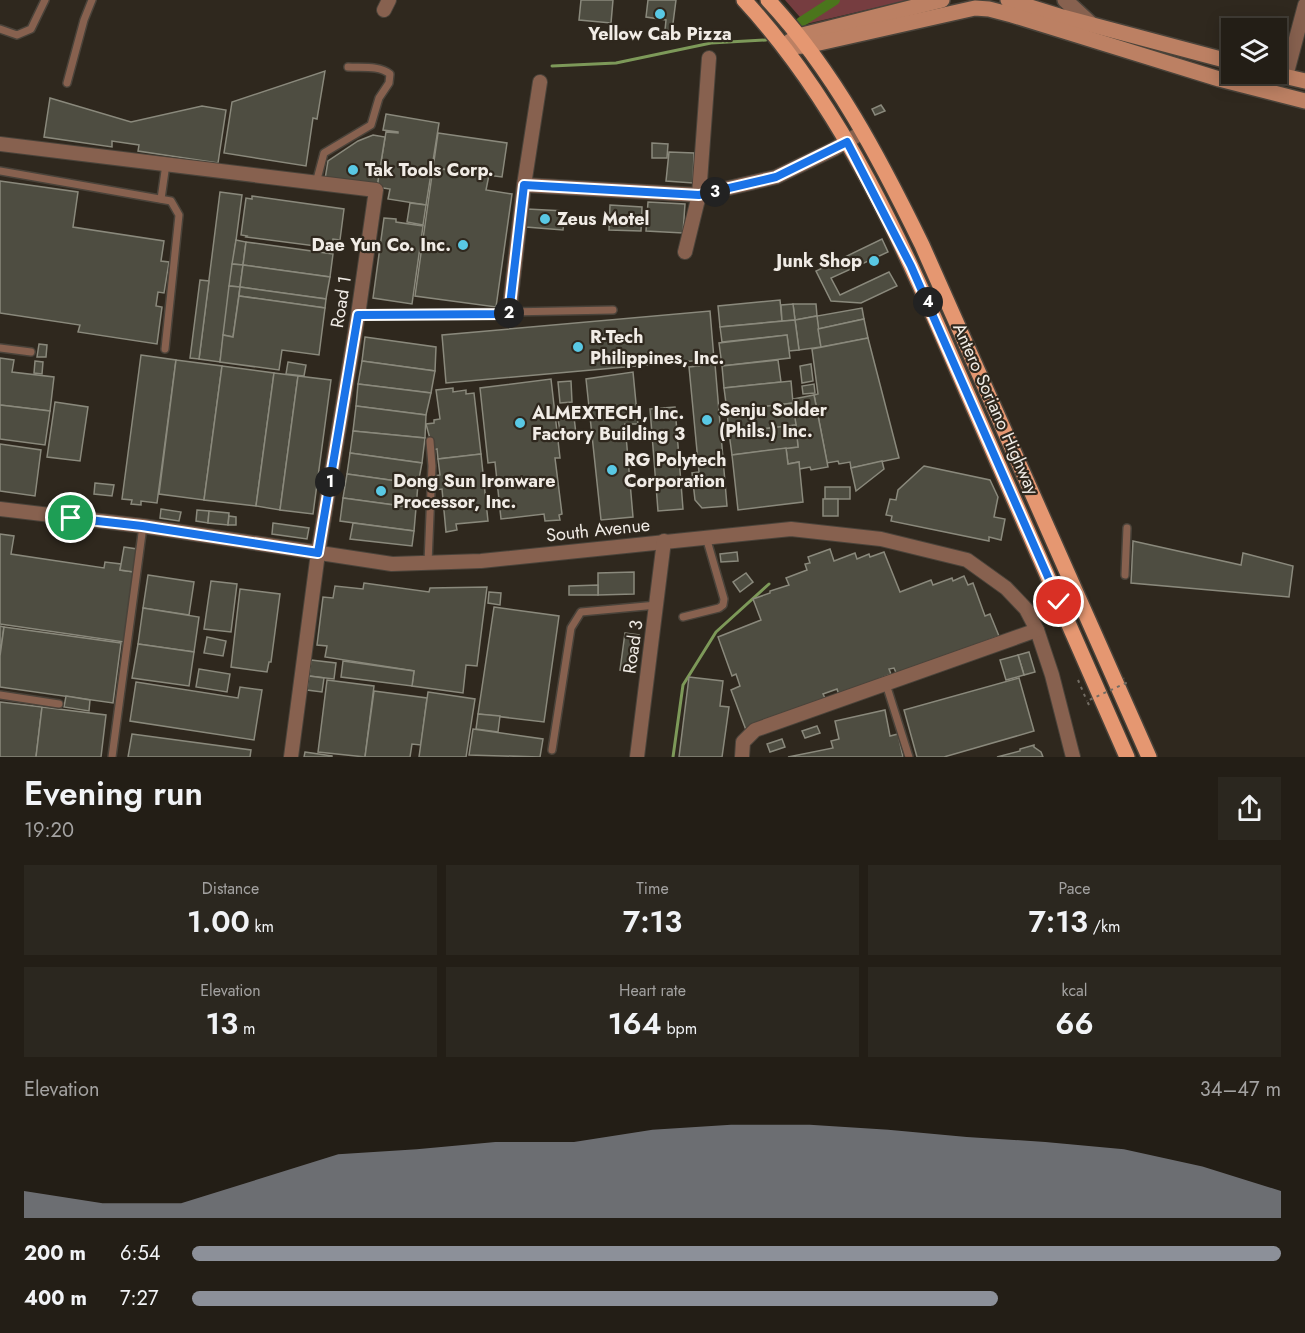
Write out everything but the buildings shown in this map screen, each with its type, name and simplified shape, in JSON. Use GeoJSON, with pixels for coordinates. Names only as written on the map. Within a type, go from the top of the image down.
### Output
{"type":"FeatureCollection","features":[{"type":"Feature","properties":{"kind":"main road","name":"Antero Soriano Highway"},"geometry":{"type":"LineString","coordinates":[[744,0],[806,76],[847,142],[911,266],[1127,757]]}},
{"type":"Feature","properties":{"kind":"main road","name":"Antero Soriano Highway"},"geometry":{"type":"LineString","coordinates":[[768,0],[802,41],[863,132],[882,165],[922,245],[1149,757]]}},
{"type":"Feature","properties":{"kind":"main road"},"geometry":{"type":"LineString","coordinates":[[784,47],[942,0]]}},
{"type":"Feature","properties":{"kind":"main road"},"geometry":{"type":"LineString","coordinates":[[1008,0],[1059,16],[1088,31],[1219,79],[1305,101]]}},
{"type":"Feature","properties":{"kind":"main road"},"geometry":{"type":"LineString","coordinates":[[802,41],[980,8],[1221,60]]}},
{"type":"Feature","properties":{"kind":"main road"},"geometry":{"type":"LineString","coordinates":[[1287,76],[1305,80]]}},
{"type":"Feature","properties":{"kind":"street"},"geometry":{"type":"LineString","coordinates":[[1041,0],[1059,16]]}},
{"type":"Feature","properties":{"kind":"street"},"geometry":{"type":"LineString","coordinates":[[1065,0],[1088,31]]}},
{"type":"Feature","properties":{"kind":"street"},"geometry":{"type":"LineString","coordinates":[[1287,58],[1305,5]]}},
{"type":"Feature","properties":{"kind":"street"},"geometry":{"type":"LineString","coordinates":[[685,252],[699,195],[709,58]]}},
{"type":"Feature","properties":{"kind":"street"},"geometry":{"type":"LineString","coordinates":[[509,314],[524,185],[540,82]]}},
{"type":"Feature","properties":{"kind":"street"},"geometry":{"type":"LineString","coordinates":[[524,185],[699,195],[776,177],[863,132]]}},
{"type":"Feature","properties":{"kind":"street","name":"Road 1"},"geometry":{"type":"LineString","coordinates":[[0,144],[376,190],[358,315],[318,553],[291,757]]}},
{"type":"Feature","properties":{"kind":"street","name":"South Avenue"},"geometry":{"type":"LineString","coordinates":[[0,509],[142,526],[392,564],[481,561],[791,529],[881,539],[967,560],[1006,588],[1026,609],[1037,630],[1052,675],[1073,757]]}},
{"type":"Feature","properties":{"kind":"street","name":"Road 3"},"geometry":{"type":"LineString","coordinates":[[637,757],[664,542]]}},
{"type":"Feature","properties":{"kind":"street"},"geometry":{"type":"LineString","coordinates":[[742,757],[743,742],[755,730],[1037,630]]}},
{"type":"Feature","properties":{"kind":"lane"},"geometry":{"type":"LineString","coordinates":[[0,29],[17,35],[31,29],[45,0]]}},
{"type":"Feature","properties":{"kind":"lane"},"geometry":{"type":"LineString","coordinates":[[67,83],[84,20],[92,0]]}},
{"type":"Feature","properties":{"kind":"lane"},"geometry":{"type":"LineString","coordinates":[[316,183],[324,153],[371,125],[380,98],[389,83],[390,74],[387,71],[376,68],[348,68]]}},
{"type":"Feature","properties":{"kind":"lane"},"geometry":{"type":"LineString","coordinates":[[160,200],[166,164]]}},
{"type":"Feature","properties":{"kind":"lane"},"geometry":{"type":"LineString","coordinates":[[0,171],[171,201],[179,215],[165,349]]}},
{"type":"Feature","properties":{"kind":"lane"},"geometry":{"type":"LineString","coordinates":[[358,315],[509,314],[613,310]]}},
{"type":"Feature","properties":{"kind":"lane"},"geometry":{"type":"LineString","coordinates":[[0,348],[31,352]]}},
{"type":"Feature","properties":{"kind":"lane"},"geometry":{"type":"LineString","coordinates":[[428,563],[432,466],[430,441]]}},
{"type":"Feature","properties":{"kind":"lane"},"geometry":{"type":"LineString","coordinates":[[112,757],[142,526]]}},
{"type":"Feature","properties":{"kind":"lane"},"geometry":{"type":"LineString","coordinates":[[1125,575],[1126,528]]}},
{"type":"Feature","properties":{"kind":"lane"},"geometry":{"type":"LineString","coordinates":[[684,617],[723,605],[724,599],[706,537]]}},
{"type":"Feature","properties":{"kind":"lane"},"geometry":{"type":"LineString","coordinates":[[552,750],[571,628],[581,612],[657,605]]}},
{"type":"Feature","properties":{"kind":"lane"},"geometry":{"type":"LineString","coordinates":[[886,684],[909,757]]}},
{"type":"Feature","properties":{"kind":"lane"},"geometry":{"type":"LineString","coordinates":[[0,695],[59,704]]}},
{"type":"Feature","properties":{"kind":"path"},"geometry":{"type":"LineString","coordinates":[[1089,705],[1087,701],[1126,683],[1124,678]]}},
{"type":"Feature","properties":{"kind":"path"},"geometry":{"type":"LineString","coordinates":[[1078,681],[1087,700]]}},
{"type":"Feature","properties":{"kind":"shaded area"},"geometry":{"type":"Polygon","coordinates":[[[785,0],[909,0],[806,24],[785,0]]]}},
{"type":"Feature","properties":{"kind":"waterway"},"geometry":{"type":"LineString","coordinates":[[801,22],[835,0]]}},
{"type":"Feature","properties":{"kind":"waterway"},"geometry":{"type":"LineString","coordinates":[[552,66],[616,63],[711,43],[766,40]]}},
{"type":"Feature","properties":{"kind":"waterway"},"geometry":{"type":"LineString","coordinates":[[673,757],[683,685],[716,632],[769,584]]}},
{"type":"Feature","properties":{"kind":"place","name":"Yellow Cab Pizza"},"geometry":{"type":"Point","coordinates":[660,14]}},
{"type":"Feature","properties":{"kind":"place","name":"Tak Tools Corp."},"geometry":{"type":"Point","coordinates":[353,170]}},
{"type":"Feature","properties":{"kind":"place","name":"Zeus Motel"},"geometry":{"type":"Point","coordinates":[545,219]}},
{"type":"Feature","properties":{"kind":"place","name":"Dae Yun Co. Inc."},"geometry":{"type":"Point","coordinates":[463,245]}},
{"type":"Feature","properties":{"kind":"place","name":"Junk Shop"},"geometry":{"type":"Point","coordinates":[874,261]}},
{"type":"Feature","properties":{"kind":"place","name":"R-Tech Philippines, Inc."},"geometry":{"type":"Point","coordinates":[578,347]}},
{"type":"Feature","properties":{"kind":"place","name":"Senju Solder (Phils.) Inc."},"geometry":{"type":"Point","coordinates":[707,420]}},
{"type":"Feature","properties":{"kind":"place","name":"ALMEXTECH, Inc. Factory Building 3"},"geometry":{"type":"Point","coordinates":[520,423]}},
{"type":"Feature","properties":{"kind":"place","name":"RG Polytech Corporation"},"geometry":{"type":"Point","coordinates":[612,470]}},
{"type":"Feature","properties":{"kind":"place","name":"Dong Sun Ironware Processor, Inc."},"geometry":{"type":"Point","coordinates":[381,491]}},
{"type":"Feature","properties":{"kind":"route"},"geometry":{"type":"LineString","coordinates":[[71,518],[142,526],[318,553],[358,315],[509,314],[524,185],[699,195],[776,177],[847,142],[911,266],[1059,602]]}}]}
